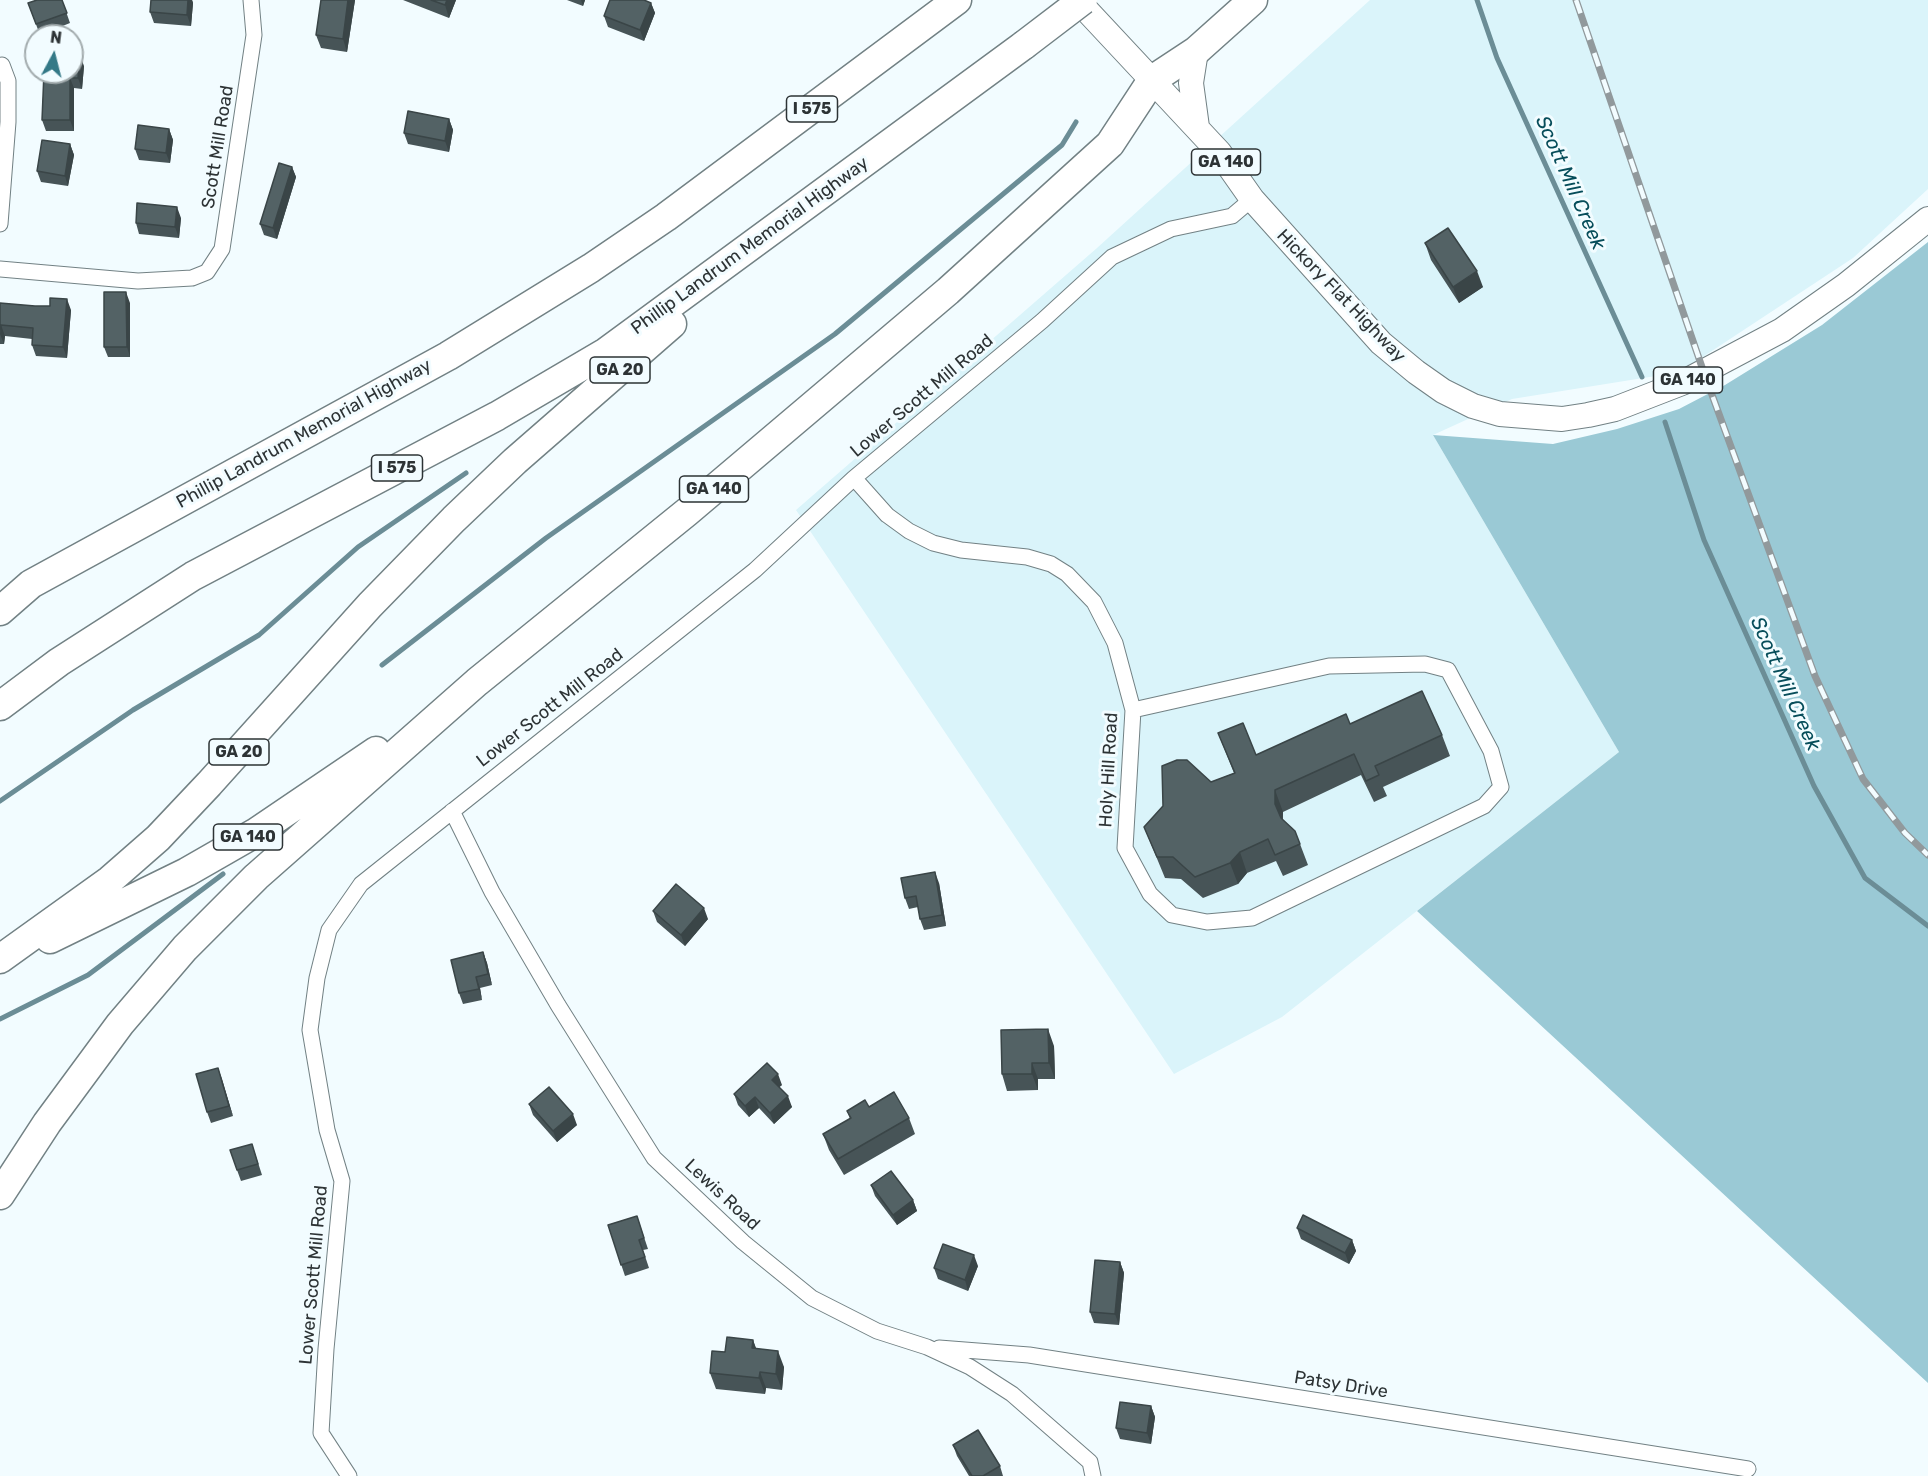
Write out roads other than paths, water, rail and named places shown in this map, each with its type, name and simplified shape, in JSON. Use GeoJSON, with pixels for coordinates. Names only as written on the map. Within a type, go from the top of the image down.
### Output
{"type":"FeatureCollection","features":[{"type":"Feature","properties":{"kind":"highway","name":"Phillip Landrum Memorial Highway"},"geometry":{"type":"LineString","coordinates":[[0,611],[31,584],[396,385],[562,287],[666,217],[957,0]]}},
{"type":"Feature","properties":{"kind":"highway","name":"Phillip Landrum Memorial Highway"},"geometry":{"type":"LineString","coordinates":[[0,706],[59,662],[193,576],[497,416],[606,352],[1083,0]]}},
{"type":"Feature","properties":{"kind":"highway"},"geometry":{"type":"LineString","coordinates":[[1152,80],[1196,51],[1253,0]]}},
{"type":"Feature","properties":{"kind":"highway","name":"GA 140"},"geometry":{"type":"LineString","coordinates":[[0,960],[119,907],[255,833],[477,682],[687,512],[948,291],[1110,144],[1152,80]]}},
{"type":"Feature","properties":{"kind":"highway","name":"GA 20"},"geometry":{"type":"LineString","coordinates":[[0,960],[110,880],[158,838],[210,784],[370,605],[454,519],[515,461],[787,220]]}},
{"type":"Feature","properties":{"kind":"highway"},"geometry":{"type":"LineString","coordinates":[[0,599],[31,584]]}},
{"type":"Feature","properties":{"kind":"highway"},"geometry":{"type":"LineString","coordinates":[[0,1195],[84,1071],[120,1024],[185,948],[256,877],[477,682]]}},
{"type":"Feature","properties":{"kind":"main road","name":"Hickory Flat Highway"},"geometry":{"type":"LineString","coordinates":[[1077,0],[1219,152],[1252,200],[1358,320],[1416,372],[1443,391],[1473,406],[1500,414],[1536,418],[1575,417],[1615,409],[1704,373],[1782,330],[1816,307],[1928,219]]}},
{"type":"Feature","properties":{"kind":"main road"},"geometry":{"type":"LineString","coordinates":[[1196,51],[1191,83],[1197,127]]}},
{"type":"Feature","properties":{"kind":"street","name":"Scott Mill Road"},"geometry":{"type":"LineString","coordinates":[[0,269],[138,281],[192,278],[207,272],[222,249],[255,35],[251,0]]}},
{"type":"Feature","properties":{"kind":"street"},"geometry":{"type":"LineString","coordinates":[[0,224],[9,123],[8,81],[2,65]]}},
{"type":"Feature","properties":{"kind":"street","name":"Lower Scott Mill Road"},"geometry":{"type":"LineString","coordinates":[[349,1476],[321,1433],[326,1349],[342,1181],[327,1130],[310,1030],[317,978],[329,930],[361,884],[755,570],[854,478],[1042,321],[1112,257],[1171,229],[1232,216],[1252,200]]}},
{"type":"Feature","properties":{"kind":"street","name":"Holy Hill Road"},"geometry":{"type":"LineString","coordinates":[[854,478],[887,515],[909,531],[933,543],[961,550],[1027,557],[1051,564],[1067,574],[1094,602],[1115,643],[1133,710],[1125,848],[1150,894],[1172,915],[1207,922],[1252,918],[1484,806],[1501,788],[1491,751],[1448,670],[1425,664],[1329,666],[1133,710]]}},
{"type":"Feature","properties":{"kind":"street","name":"Lewis Road"},"geometry":{"type":"LineString","coordinates":[[452,811],[492,892],[558,1005],[654,1158],[743,1242],[812,1298],[877,1331],[927,1347],[970,1367],[1012,1394],[1090,1462],[1093,1476]]}},
{"type":"Feature","properties":{"kind":"street","name":"Patsy Drive"},"geometry":{"type":"LineString","coordinates":[[927,1347],[1029,1355],[1748,1468]]}},
{"type":"Feature","properties":{"kind":"waterway","name":"Scott Mill Creek"},"geometry":{"type":"LineString","coordinates":[[1477,0],[1497,58],[1642,377]]}},
{"type":"Feature","properties":{"kind":"waterway"},"geometry":{"type":"LineString","coordinates":[[382,665],[546,538],[835,334],[1062,145],[1076,122]]}},
{"type":"Feature","properties":{"kind":"waterway","name":"Scott Mill Creek"},"geometry":{"type":"LineString","coordinates":[[1665,422],[1704,540],[1814,786],[1865,878],[1928,926]]}},
{"type":"Feature","properties":{"kind":"waterway"},"geometry":{"type":"LineString","coordinates":[[0,801],[133,710],[259,635],[358,547],[466,473]]}},
{"type":"Feature","properties":{"kind":"waterway"},"geometry":{"type":"LineString","coordinates":[[0,1019],[88,975],[223,874]]}},
{"type":"Feature","properties":{"kind":"railway"},"geometry":{"type":"LineString","coordinates":[[1576,0],[1704,373],[1815,676],[1863,779],[1905,833],[1928,855]]}}]}
